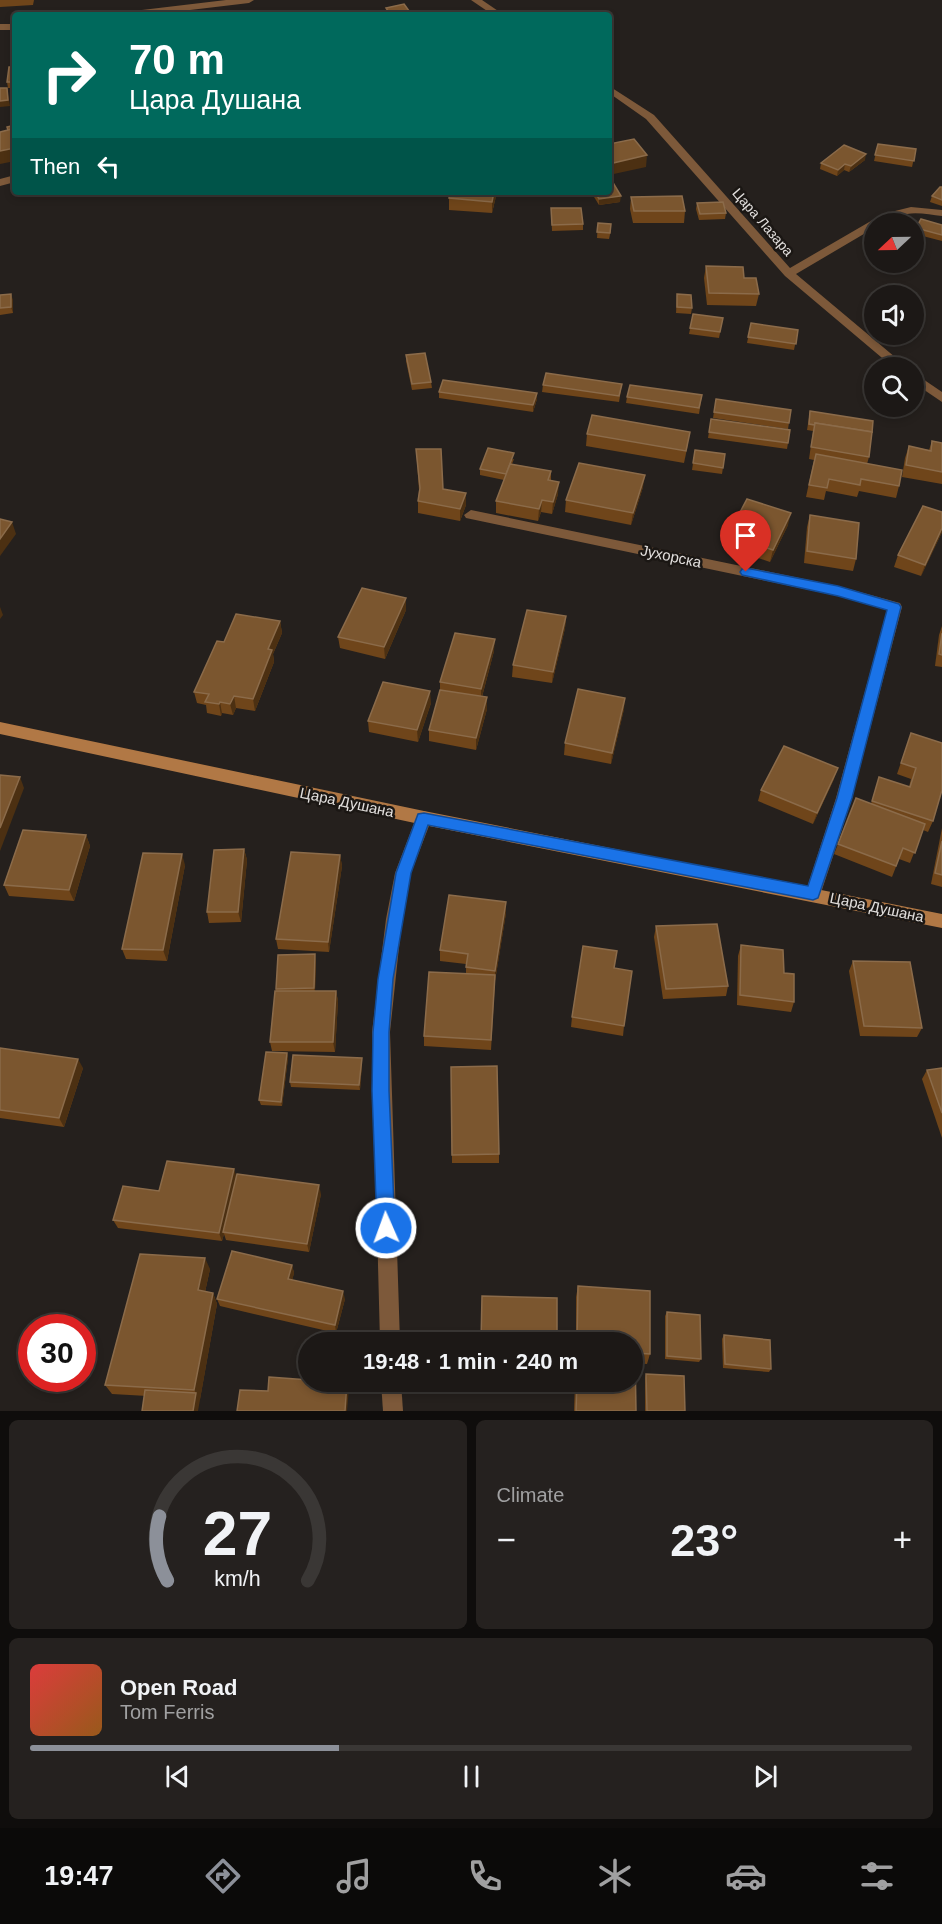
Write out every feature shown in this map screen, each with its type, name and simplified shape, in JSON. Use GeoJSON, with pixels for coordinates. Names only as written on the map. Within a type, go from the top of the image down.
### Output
{"type":"FeatureCollection","features":[{"type":"Feature","properties":{"kind":"main road","name":"Цара Душана"},"geometry":{"type":"LineString","coordinates":[[0,728],[424,819],[942,921]]}},
{"type":"Feature","properties":{"kind":"street"},"geometry":{"type":"LineString","coordinates":[[149,12],[249,0]]}},
{"type":"Feature","properties":{"kind":"street"},"geometry":{"type":"LineString","coordinates":[[477,0],[495,12]]}},
{"type":"Feature","properties":{"kind":"street","name":"Цара Лазара"},"geometry":{"type":"LineString","coordinates":[[612,91],[650,117],[789,274],[889,357]]}},
{"type":"Feature","properties":{"kind":"street"},"geometry":{"type":"LineString","coordinates":[[789,274],[887,216],[911,210],[942,213]]}},
{"type":"Feature","properties":{"kind":"street"},"geometry":{"type":"LineString","coordinates":[[924,384],[942,398]]}},
{"type":"Feature","properties":{"kind":"street","name":"Јухорска"},"geometry":{"type":"LineString","coordinates":[[471,515],[838,591],[895,607],[844,798],[813,894]]}},
{"type":"Feature","properties":{"kind":"street"},"geometry":{"type":"LineString","coordinates":[[390,1332],[381,1032],[394,918],[404,873],[424,819]]}},
{"type":"Feature","properties":{"kind":"street"},"geometry":{"type":"LineString","coordinates":[[392,1392],[393,1411]]}},
{"type":"Feature","properties":{"kind":"building"},"geometry":{"type":"Polygon","coordinates":[[[404,4],[410,12],[381,12],[388,11],[386,8],[404,4]]]}},
{"type":"Feature","properties":{"kind":"building"},"geometry":{"type":"Polygon","coordinates":[[[9,67],[12,67],[12,82],[7,82],[9,67]]]}},
{"type":"Feature","properties":{"kind":"building"},"geometry":{"type":"Polygon","coordinates":[[[0,88],[7,88],[8,100],[0,101],[0,88]]]}},
{"type":"Feature","properties":{"kind":"building"},"geometry":{"type":"Polygon","coordinates":[[[12,129],[12,149],[0,151],[0,132],[12,129]]]}},
{"type":"Feature","properties":{"kind":"building"},"geometry":{"type":"Polygon","coordinates":[[[634,139],[647,155],[612,163],[612,143],[634,139]]]}},
{"type":"Feature","properties":{"kind":"building"},"geometry":{"type":"Polygon","coordinates":[[[878,144],[916,149],[914,161],[875,155],[878,144]]]}},
{"type":"Feature","properties":{"kind":"building"},"geometry":{"type":"Polygon","coordinates":[[[844,145],[866,154],[851,166],[845,164],[838,170],[821,163],[844,145]]]}},
{"type":"Feature","properties":{"kind":"building"},"geometry":{"type":"Polygon","coordinates":[[[612,181],[621,196],[599,199],[597,195],[612,195],[612,181]]]}},
{"type":"Feature","properties":{"kind":"building"},"geometry":{"type":"Polygon","coordinates":[[[942,187],[942,200],[932,196],[942,187]]]}},
{"type":"Feature","properties":{"kind":"building"},"geometry":{"type":"Polygon","coordinates":[[[450,195],[493,195],[492,202],[449,198],[450,195]]]}},
{"type":"Feature","properties":{"kind":"building"},"geometry":{"type":"Polygon","coordinates":[[[682,196],[685,211],[634,211],[631,197],[682,196]]]}},
{"type":"Feature","properties":{"kind":"building"},"geometry":{"type":"Polygon","coordinates":[[[723,202],[726,213],[700,214],[697,203],[723,202]]]}},
{"type":"Feature","properties":{"kind":"building"},"geometry":{"type":"Polygon","coordinates":[[[551,208],[581,208],[583,224],[552,225],[551,208]]]}},
{"type":"Feature","properties":{"kind":"building"},"geometry":{"type":"Polygon","coordinates":[[[924,220],[942,225],[942,235],[924,230],[924,220]]]}},
{"type":"Feature","properties":{"kind":"building"},"geometry":{"type":"Polygon","coordinates":[[[598,223],[611,224],[610,233],[597,232],[598,223]]]}},
{"type":"Feature","properties":{"kind":"building"},"geometry":{"type":"Polygon","coordinates":[[[706,266],[743,267],[744,278],[756,278],[759,294],[709,293],[706,266]]]}},
{"type":"Feature","properties":{"kind":"building"},"geometry":{"type":"Polygon","coordinates":[[[11,294],[11,307],[0,308],[0,295],[11,294]]]}},
{"type":"Feature","properties":{"kind":"building"},"geometry":{"type":"Polygon","coordinates":[[[677,294],[691,295],[692,308],[677,307],[677,294]]]}},
{"type":"Feature","properties":{"kind":"building"},"geometry":{"type":"Polygon","coordinates":[[[693,314],[723,318],[720,332],[690,328],[693,314]]]}},
{"type":"Feature","properties":{"kind":"building"},"geometry":{"type":"Polygon","coordinates":[[[751,323],[798,330],[796,344],[748,337],[751,323]]]}},
{"type":"Feature","properties":{"kind":"building"},"geometry":{"type":"Polygon","coordinates":[[[425,353],[431,382],[412,384],[406,355],[425,353]]]}},
{"type":"Feature","properties":{"kind":"building"},"geometry":{"type":"Polygon","coordinates":[[[546,373],[622,384],[619,396],[543,385],[546,373]]]}},
{"type":"Feature","properties":{"kind":"building"},"geometry":{"type":"Polygon","coordinates":[[[443,380],[537,393],[533,405],[439,392],[443,380]]]}},
{"type":"Feature","properties":{"kind":"building"},"geometry":{"type":"Polygon","coordinates":[[[630,385],[702,395],[699,408],[627,397],[630,385]]]}},
{"type":"Feature","properties":{"kind":"building"},"geometry":{"type":"Polygon","coordinates":[[[716,399],[791,410],[789,423],[714,412],[716,399]]]}},
{"type":"Feature","properties":{"kind":"building"},"geometry":{"type":"Polygon","coordinates":[[[810,411],[873,421],[872,433],[815,423],[815,425],[809,424],[810,411]]]}},
{"type":"Feature","properties":{"kind":"building"},"geometry":{"type":"Polygon","coordinates":[[[592,415],[690,432],[686,451],[587,434],[592,415]]]}},
{"type":"Feature","properties":{"kind":"building"},"geometry":{"type":"Polygon","coordinates":[[[711,419],[790,430],[788,443],[709,432],[711,419]]]}},
{"type":"Feature","properties":{"kind":"building"},"geometry":{"type":"Polygon","coordinates":[[[815,423],[872,432],[869,457],[811,447],[815,423]]]}},
{"type":"Feature","properties":{"kind":"building"},"geometry":{"type":"Polygon","coordinates":[[[932,441],[942,443],[942,472],[906,465],[909,446],[931,451],[932,441]]]}},
{"type":"Feature","properties":{"kind":"building"},"geometry":{"type":"Polygon","coordinates":[[[488,448],[514,453],[506,474],[480,469],[488,448]]]}},
{"type":"Feature","properties":{"kind":"building"},"geometry":{"type":"Polygon","coordinates":[[[416,449],[441,449],[443,489],[466,493],[460,509],[418,501],[420,488],[416,449]]]}},
{"type":"Feature","properties":{"kind":"building"},"geometry":{"type":"Polygon","coordinates":[[[695,450],[725,454],[723,468],[693,463],[695,450]]]}},
{"type":"Feature","properties":{"kind":"building"},"geometry":{"type":"Polygon","coordinates":[[[816,454],[902,470],[899,486],[861,479],[860,485],[829,479],[827,488],[809,485],[816,454]]]}},
{"type":"Feature","properties":{"kind":"building"},"geometry":{"type":"Polygon","coordinates":[[[579,463],[645,475],[633,513],[566,500],[579,463]]]}},
{"type":"Feature","properties":{"kind":"building"},"geometry":{"type":"Polygon","coordinates":[[[510,464],[551,471],[548,480],[559,482],[553,502],[542,500],[539,509],[496,501],[510,464]]]}},
{"type":"Feature","properties":{"kind":"building"},"geometry":{"type":"Polygon","coordinates":[[[747,499],[791,513],[773,550],[728,535],[747,499]]]}},
{"type":"Feature","properties":{"kind":"building"},"geometry":{"type":"Polygon","coordinates":[[[923,506],[942,512],[942,528],[925,565],[898,555],[923,506]]]}},
{"type":"Feature","properties":{"kind":"building"},"geometry":{"type":"Polygon","coordinates":[[[810,515],[859,523],[856,559],[807,551],[810,515]]]}},
{"type":"Feature","properties":{"kind":"building"},"geometry":{"type":"Polygon","coordinates":[[[0,519],[12,522],[0,539],[0,519]]]}},
{"type":"Feature","properties":{"kind":"building"},"geometry":{"type":"Polygon","coordinates":[[[362,588],[406,598],[384,647],[338,637],[362,588]]]}},
{"type":"Feature","properties":{"kind":"building"},"geometry":{"type":"Polygon","coordinates":[[[527,610],[566,616],[553,672],[513,665],[527,610]]]}},
{"type":"Feature","properties":{"kind":"building"},"geometry":{"type":"Polygon","coordinates":[[[236,614],[280,621],[268,649],[272,650],[253,699],[234,696],[230,704],[205,702],[209,694],[194,692],[217,641],[224,642],[236,614]]]}},
{"type":"Feature","properties":{"kind":"building"},"geometry":{"type":"Polygon","coordinates":[[[455,633],[495,639],[481,689],[440,682],[455,633]]]}},
{"type":"Feature","properties":{"kind":"building"},"geometry":{"type":"Polygon","coordinates":[[[942,633],[942,655],[939,654],[942,633]]]}},
{"type":"Feature","properties":{"kind":"building"},"geometry":{"type":"Polygon","coordinates":[[[383,682],[430,691],[417,730],[368,721],[383,682]]]}},
{"type":"Feature","properties":{"kind":"building"},"geometry":{"type":"Polygon","coordinates":[[[578,689],[625,698],[612,753],[565,743],[578,689]]]}},
{"type":"Feature","properties":{"kind":"building"},"geometry":{"type":"Polygon","coordinates":[[[440,690],[487,697],[476,738],[429,730],[440,690]]]}},
{"type":"Feature","properties":{"kind":"building"},"geometry":{"type":"Polygon","coordinates":[[[911,733],[942,743],[942,790],[933,821],[872,801],[879,777],[910,787],[916,768],[901,763],[911,733]]]}},
{"type":"Feature","properties":{"kind":"building"},"geometry":{"type":"Polygon","coordinates":[[[784,746],[838,768],[817,813],[761,790],[784,746]]]}},
{"type":"Feature","properties":{"kind":"building"},"geometry":{"type":"Polygon","coordinates":[[[0,775],[20,777],[0,828],[0,775]]]}},
{"type":"Feature","properties":{"kind":"building"},"geometry":{"type":"Polygon","coordinates":[[[856,798],[925,824],[915,853],[903,848],[896,866],[838,844],[856,798]]]}},
{"type":"Feature","properties":{"kind":"building"},"geometry":{"type":"Polygon","coordinates":[[[23,830],[86,835],[69,890],[4,885],[23,830]]]}},
{"type":"Feature","properties":{"kind":"building"},"geometry":{"type":"Polygon","coordinates":[[[942,841],[942,875],[935,873],[942,841]]]}},
{"type":"Feature","properties":{"kind":"building"},"geometry":{"type":"Polygon","coordinates":[[[244,849],[238,912],[207,912],[214,850],[244,849]]]}},
{"type":"Feature","properties":{"kind":"building"},"geometry":{"type":"Polygon","coordinates":[[[291,852],[340,855],[328,942],[276,939],[291,852]]]}},
{"type":"Feature","properties":{"kind":"building"},"geometry":{"type":"Polygon","coordinates":[[[143,853],[182,854],[163,950],[122,949],[143,853]]]}},
{"type":"Feature","properties":{"kind":"building"},"geometry":{"type":"Polygon","coordinates":[[[449,895],[506,902],[495,971],[466,967],[468,954],[440,950],[449,895]]]}},
{"type":"Feature","properties":{"kind":"building"},"geometry":{"type":"Polygon","coordinates":[[[717,924],[728,986],[666,989],[656,926],[717,924]]]}},
{"type":"Feature","properties":{"kind":"building"},"geometry":{"type":"Polygon","coordinates":[[[741,945],[783,950],[784,973],[794,974],[794,1002],[740,995],[741,945]]]}},
{"type":"Feature","properties":{"kind":"building"},"geometry":{"type":"Polygon","coordinates":[[[583,946],[617,951],[614,968],[632,971],[624,1026],[572,1017],[583,946]]]}},
{"type":"Feature","properties":{"kind":"building"},"geometry":{"type":"Polygon","coordinates":[[[315,954],[314,988],[276,989],[278,955],[315,954]]]}},
{"type":"Feature","properties":{"kind":"building"},"geometry":{"type":"Polygon","coordinates":[[[853,961],[910,962],[922,1028],[864,1026],[853,961]]]}},
{"type":"Feature","properties":{"kind":"building"},"geometry":{"type":"Polygon","coordinates":[[[429,972],[495,975],[491,1040],[424,1036],[429,972]]]}},
{"type":"Feature","properties":{"kind":"building"},"geometry":{"type":"Polygon","coordinates":[[[275,991],[336,991],[333,1042],[270,1042],[275,991]]]}},
{"type":"Feature","properties":{"kind":"building"},"geometry":{"type":"Polygon","coordinates":[[[0,1048],[78,1059],[59,1118],[0,1110],[0,1048]]]}},
{"type":"Feature","properties":{"kind":"building"},"geometry":{"type":"Polygon","coordinates":[[[266,1052],[287,1053],[281,1102],[259,1100],[266,1052]]]}},
{"type":"Feature","properties":{"kind":"building"},"geometry":{"type":"Polygon","coordinates":[[[293,1055],[362,1058],[359,1085],[290,1082],[293,1055]]]}},
{"type":"Feature","properties":{"kind":"building"},"geometry":{"type":"Polygon","coordinates":[[[497,1066],[499,1154],[452,1155],[451,1067],[497,1066]]]}},
{"type":"Feature","properties":{"kind":"building"},"geometry":{"type":"Polygon","coordinates":[[[942,1068],[942,1113],[927,1070],[942,1068]]]}},
{"type":"Feature","properties":{"kind":"building"},"geometry":{"type":"Polygon","coordinates":[[[167,1161],[234,1169],[219,1233],[113,1220],[123,1186],[159,1191],[167,1161]]]}},
{"type":"Feature","properties":{"kind":"building"},"geometry":{"type":"Polygon","coordinates":[[[237,1174],[319,1185],[307,1244],[223,1232],[237,1174]]]}},
{"type":"Feature","properties":{"kind":"building"},"geometry":{"type":"Polygon","coordinates":[[[232,1251],[292,1265],[288,1279],[343,1291],[335,1325],[217,1299],[232,1251]]]}},
{"type":"Feature","properties":{"kind":"building"},"geometry":{"type":"Polygon","coordinates":[[[140,1254],[205,1258],[198,1290],[213,1293],[194,1390],[105,1385],[140,1254]]]}},
{"type":"Feature","properties":{"kind":"building"},"geometry":{"type":"Polygon","coordinates":[[[578,1286],[650,1291],[650,1354],[643,1354],[643,1332],[577,1332],[578,1286]]]}},
{"type":"Feature","properties":{"kind":"building"},"geometry":{"type":"Polygon","coordinates":[[[482,1296],[557,1298],[557,1332],[481,1332],[482,1296]]]}},
{"type":"Feature","properties":{"kind":"building"},"geometry":{"type":"Polygon","coordinates":[[[667,1312],[700,1315],[701,1359],[667,1356],[667,1312]]]}},
{"type":"Feature","properties":{"kind":"building"},"geometry":{"type":"Polygon","coordinates":[[[724,1335],[770,1340],[771,1369],[725,1364],[724,1335]]]}},
{"type":"Feature","properties":{"kind":"building"},"geometry":{"type":"Polygon","coordinates":[[[646,1374],[684,1376],[685,1411],[647,1411],[646,1374]]]}},
{"type":"Feature","properties":{"kind":"building"},"geometry":{"type":"Polygon","coordinates":[[[269,1377],[298,1379],[298,1392],[346,1392],[345,1411],[237,1411],[240,1390],[268,1391],[269,1377]]]}},
{"type":"Feature","properties":{"kind":"building"},"geometry":{"type":"Polygon","coordinates":[[[145,1390],[196,1393],[193,1411],[142,1411],[145,1390]]]}},
{"type":"Feature","properties":{"kind":"building"},"geometry":{"type":"Polygon","coordinates":[[[577,1392],[636,1392],[636,1411],[576,1411],[577,1392]]]}},
{"type":"Feature","properties":{"kind":"route"},"geometry":{"type":"LineString","coordinates":[[386,1228],[381,1032],[394,918],[404,873],[424,819],[813,894],[844,798],[895,607],[838,591],[746,572]]}}]}
